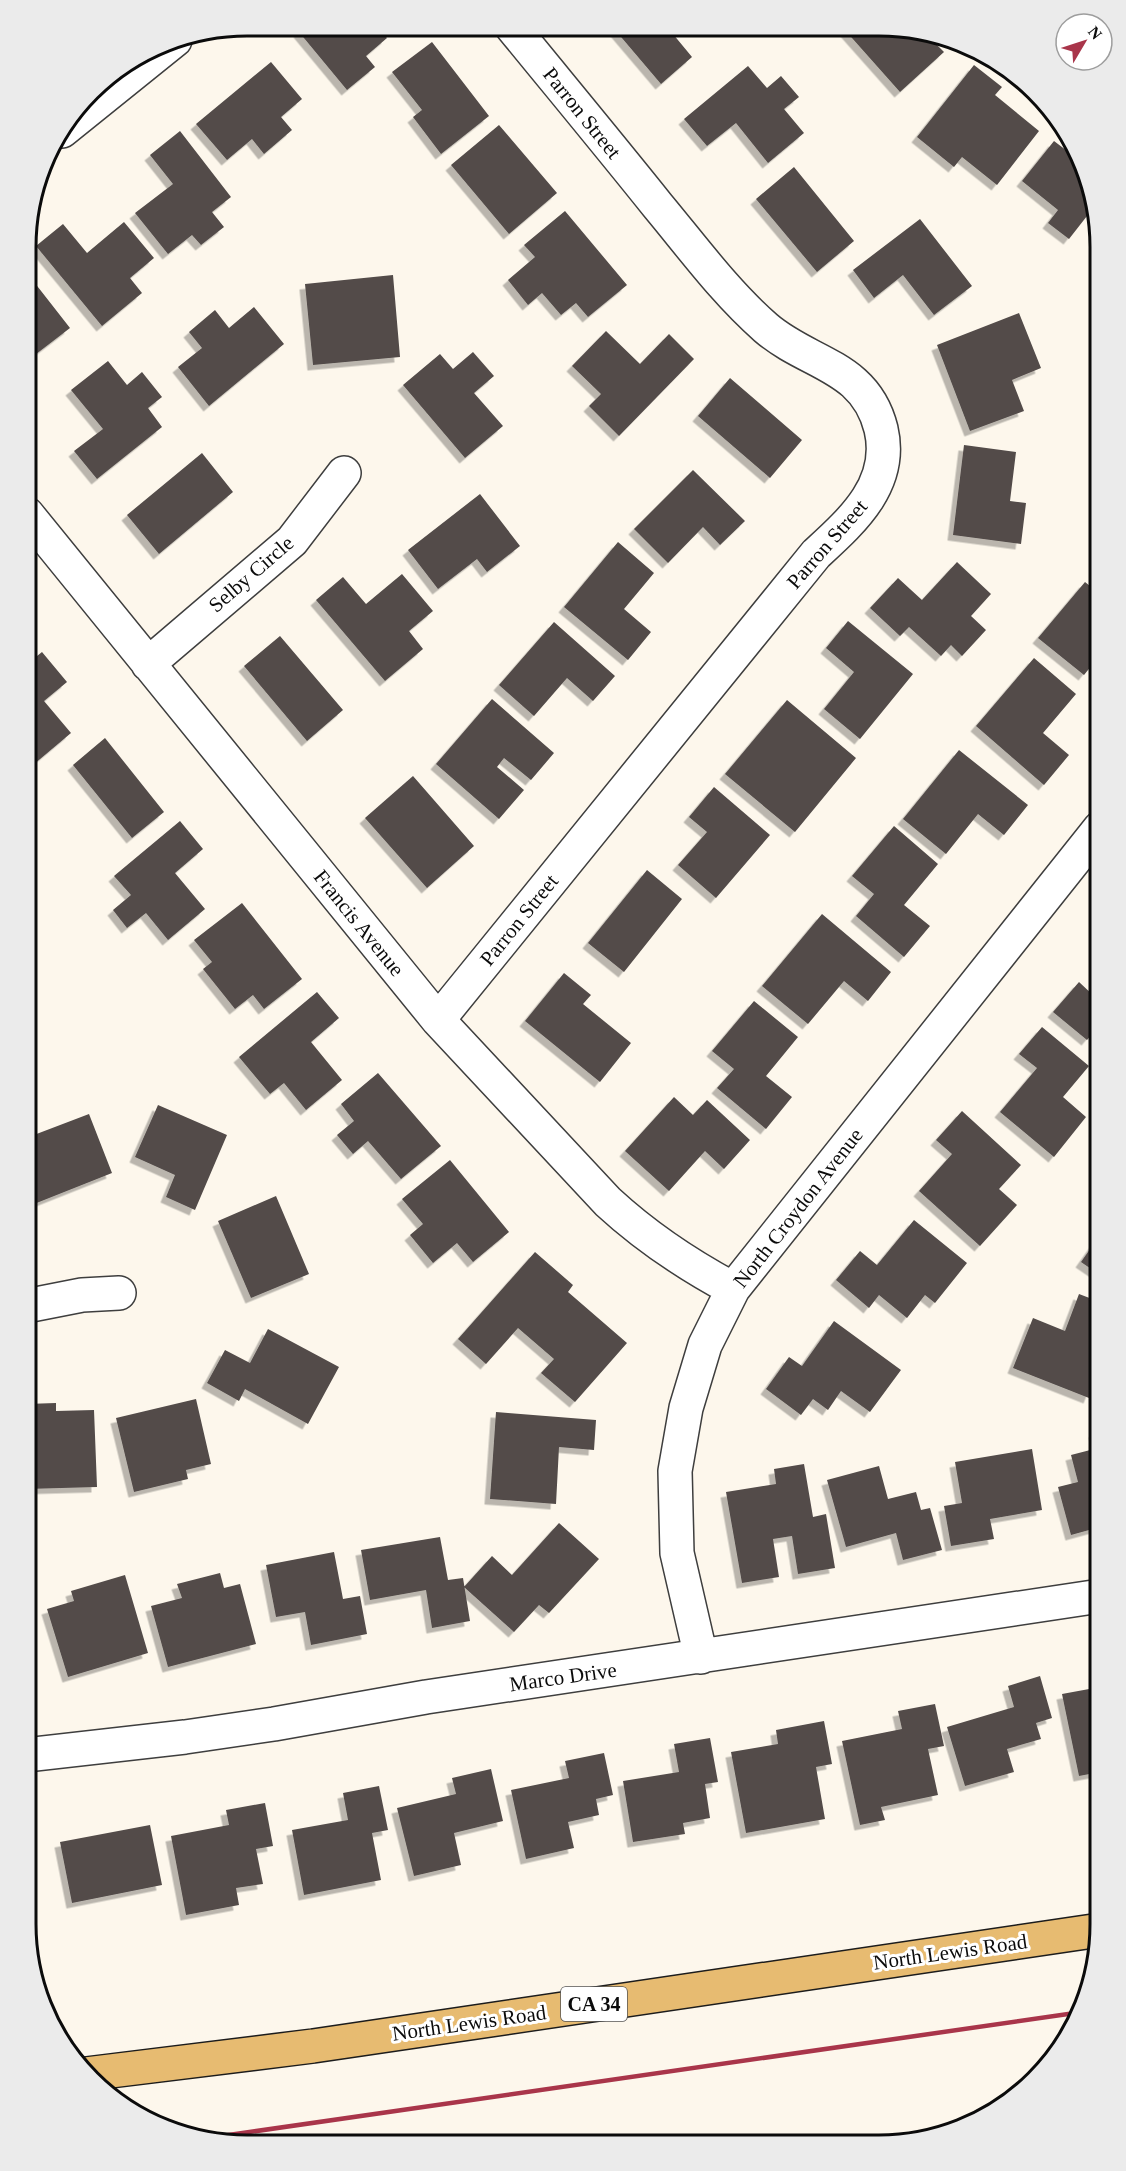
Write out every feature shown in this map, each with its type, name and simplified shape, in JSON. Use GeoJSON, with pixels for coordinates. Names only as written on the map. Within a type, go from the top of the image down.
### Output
{"type":"FeatureCollection","features":[{"type":"Feature","properties":{"kind":"main road","name":"North Lewis Road"},"geometry":{"type":"LineString","coordinates":[[98,2073],[313,2046],[1090,1931]]}},
{"type":"Feature","properties":{"kind":"street","name":"Parron Street"},"geometry":{"type":"LineString","coordinates":[[438,1020],[816,554],[849,524],[866,504],[876,484],[883,450],[881,431],[876,416],[862,390],[853,380],[838,370],[780,339],[734,297],[519,36]]}},
{"type":"Feature","properties":{"kind":"street","name":"Selby Circle"},"geometry":{"type":"LineString","coordinates":[[148,664],[292,541],[344,473]]}},
{"type":"Feature","properties":{"kind":"street","name":"Francis Avenue"},"geometry":{"type":"LineString","coordinates":[[36,525],[438,1020],[635,1227],[702,1272],[733,1289]]}},
{"type":"Feature","properties":{"kind":"street","name":"North Croydon Avenue"},"geometry":{"type":"LineString","coordinates":[[701,1657],[677,1553],[675,1471],[686,1408],[705,1345],[733,1289],[1090,841]]}},
{"type":"Feature","properties":{"kind":"street"},"geometry":{"type":"LineString","coordinates":[[36,1304],[82,1295],[119,1293]]}},
{"type":"Feature","properties":{"kind":"street","name":"Marco Drive"},"geometry":{"type":"LineString","coordinates":[[36,1754],[185,1737],[426,1697],[1090,1598]]}},
{"type":"Feature","properties":{"kind":"building"},"geometry":{"type":"Polygon","coordinates":[[[302,36],[385,36],[387,38],[366,56],[375,67],[347,90],[302,36]]]}},
{"type":"Feature","properties":{"kind":"building"},"geometry":{"type":"Polygon","coordinates":[[[620,36],[675,36],[692,57],[661,84],[620,36]]]}},
{"type":"Feature","properties":{"kind":"building"},"geometry":{"type":"Polygon","coordinates":[[[850,36],[893,36],[920,40],[935,43],[944,52],[900,92],[850,36]]]}},
{"type":"Feature","properties":{"kind":"building"},"geometry":{"type":"Polygon","coordinates":[[[432,42],[489,116],[441,154],[413,117],[422,110],[392,72],[432,42]]]}},
{"type":"Feature","properties":{"kind":"building"},"geometry":{"type":"Polygon","coordinates":[[[271,62],[302,99],[281,117],[292,130],[264,154],[252,139],[227,160],[196,124],[271,62]]]}},
{"type":"Feature","properties":{"kind":"building"},"geometry":{"type":"Polygon","coordinates":[[[974,65],[1002,87],[995,95],[1039,131],[997,185],[962,157],[954,167],[917,137],[974,65]]]}},
{"type":"Feature","properties":{"kind":"building"},"geometry":{"type":"Polygon","coordinates":[[[748,66],[767,88],[781,76],[799,97],[784,109],[804,133],[768,163],[736,123],[707,146],[684,119],[748,66]]]}},
{"type":"Feature","properties":{"kind":"building"},"geometry":{"type":"Polygon","coordinates":[[[499,125],[557,193],[509,234],[451,165],[499,125]]]}},
{"type":"Feature","properties":{"kind":"building"},"geometry":{"type":"Polygon","coordinates":[[[180,131],[231,197],[212,212],[224,227],[201,245],[192,235],[168,254],[135,213],[173,184],[150,155],[180,131]]]}},
{"type":"Feature","properties":{"kind":"building"},"geometry":{"type":"Polygon","coordinates":[[[1054,141],[1066,150],[1079,179],[1087,215],[1069,239],[1048,223],[1058,210],[1022,181],[1054,141]]]}},
{"type":"Feature","properties":{"kind":"building"},"geometry":{"type":"Polygon","coordinates":[[[794,167],[854,241],[817,272],[756,199],[794,167]]]}},
{"type":"Feature","properties":{"kind":"building"},"geometry":{"type":"Polygon","coordinates":[[[565,211],[627,285],[588,317],[576,303],[561,315],[542,293],[528,305],[508,280],[535,257],[524,245],[565,211]]]}},
{"type":"Feature","properties":{"kind":"building"},"geometry":{"type":"Polygon","coordinates":[[[920,219],[972,286],[934,315],[903,275],[874,298],[853,270],[920,219]]]}},
{"type":"Feature","properties":{"kind":"building"},"geometry":{"type":"Polygon","coordinates":[[[124,222],[154,258],[130,278],[142,293],[102,326],[36,246],[63,224],[87,253],[124,222]]]}},
{"type":"Feature","properties":{"kind":"building"},"geometry":{"type":"Polygon","coordinates":[[[393,275],[400,357],[313,365],[305,284],[393,275]]]}},
{"type":"Feature","properties":{"kind":"building"},"geometry":{"type":"Polygon","coordinates":[[[36,285],[70,328],[36,354],[36,285]]]}},
{"type":"Feature","properties":{"kind":"building"},"geometry":{"type":"Polygon","coordinates":[[[254,307],[284,344],[209,406],[178,367],[202,348],[189,332],[215,310],[229,328],[254,307]]]}},
{"type":"Feature","properties":{"kind":"building"},"geometry":{"type":"Polygon","coordinates":[[[1019,313],[1041,368],[1012,380],[1024,411],[970,431],[937,345],[1019,313]]]}},
{"type":"Feature","properties":{"kind":"building"},"geometry":{"type":"Polygon","coordinates":[[[606,331],[640,364],[669,334],[694,359],[619,436],[589,406],[601,394],[572,366],[606,331]]]}},
{"type":"Feature","properties":{"kind":"building"},"geometry":{"type":"Polygon","coordinates":[[[473,352],[494,376],[474,393],[503,426],[465,458],[403,385],[440,354],[453,369],[473,352]]]}},
{"type":"Feature","properties":{"kind":"building"},"geometry":{"type":"Polygon","coordinates":[[[108,361],[127,385],[142,372],[162,397],[148,408],[162,427],[97,479],[74,451],[103,429],[71,390],[108,361]]]}},
{"type":"Feature","properties":{"kind":"building"},"geometry":{"type":"Polygon","coordinates":[[[730,378],[802,440],[770,478],[698,416],[730,378]]]}},
{"type":"Feature","properties":{"kind":"building"},"geometry":{"type":"Polygon","coordinates":[[[964,445],[1016,452],[1010,501],[1026,503],[1021,544],[953,535],[964,445]]]}},
{"type":"Feature","properties":{"kind":"building"},"geometry":{"type":"Polygon","coordinates":[[[202,453],[233,492],[159,554],[127,515],[202,453]]]}},
{"type":"Feature","properties":{"kind":"building"},"geometry":{"type":"Polygon","coordinates":[[[693,470],[745,521],[720,545],[703,527],[668,563],[634,529],[693,470]]]}},
{"type":"Feature","properties":{"kind":"building"},"geometry":{"type":"Polygon","coordinates":[[[480,494],[520,546],[487,572],[477,559],[438,589],[408,550],[480,494]]]}},
{"type":"Feature","properties":{"kind":"building"},"geometry":{"type":"Polygon","coordinates":[[[618,542],[654,573],[624,609],[651,632],[628,660],[564,607],[618,542]]]}},
{"type":"Feature","properties":{"kind":"building"},"geometry":{"type":"Polygon","coordinates":[[[957,562],[991,594],[971,616],[986,630],[962,656],[951,645],[941,656],[909,627],[900,636],[870,608],[898,578],[922,600],[957,562]]]}},
{"type":"Feature","properties":{"kind":"building"},"geometry":{"type":"Polygon","coordinates":[[[402,574],[433,611],[409,631],[423,649],[385,681],[316,600],[343,577],[366,604],[402,574]]]}},
{"type":"Feature","properties":{"kind":"building"},"geometry":{"type":"Polygon","coordinates":[[[1085,582],[1090,586],[1090,668],[1084,675],[1038,638],[1085,582]]]}},
{"type":"Feature","properties":{"kind":"building"},"geometry":{"type":"Polygon","coordinates":[[[848,621],[913,674],[860,739],[824,709],[854,672],[826,648],[848,621]]]}},
{"type":"Feature","properties":{"kind":"building"},"geometry":{"type":"Polygon","coordinates":[[[554,622],[615,676],[593,701],[567,678],[534,716],[499,685],[554,622]]]}},
{"type":"Feature","properties":{"kind":"building"},"geometry":{"type":"Polygon","coordinates":[[[280,636],[343,710],[307,741],[244,666],[280,636]]]}},
{"type":"Feature","properties":{"kind":"building"},"geometry":{"type":"Polygon","coordinates":[[[42,652],[67,682],[44,701],[71,733],[36,762],[36,657],[42,652]]]}},
{"type":"Feature","properties":{"kind":"building"},"geometry":{"type":"Polygon","coordinates":[[[1034,658],[1076,694],[1043,733],[1069,755],[1044,785],[976,726],[1034,658]]]}},
{"type":"Feature","properties":{"kind":"building"},"geometry":{"type":"Polygon","coordinates":[[[492,699],[554,753],[531,780],[504,758],[497,767],[524,790],[499,819],[436,764],[492,699]]]}},
{"type":"Feature","properties":{"kind":"building"},"geometry":{"type":"Polygon","coordinates":[[[787,700],[856,758],[795,832],[725,774],[787,700]]]}},
{"type":"Feature","properties":{"kind":"building"},"geometry":{"type":"Polygon","coordinates":[[[105,738],[164,812],[132,838],[73,765],[105,738]]]}},
{"type":"Feature","properties":{"kind":"building"},"geometry":{"type":"Polygon","coordinates":[[[959,750],[1028,805],[1004,835],[978,814],[946,854],[903,819],[959,750]]]}},
{"type":"Feature","properties":{"kind":"building"},"geometry":{"type":"Polygon","coordinates":[[[413,776],[474,846],[427,888],[365,818],[413,776]]]}},
{"type":"Feature","properties":{"kind":"building"},"geometry":{"type":"Polygon","coordinates":[[[714,787],[770,835],[716,898],[678,865],[707,832],[689,817],[714,787]]]}},
{"type":"Feature","properties":{"kind":"building"},"geometry":{"type":"Polygon","coordinates":[[[180,821],[203,849],[175,873],[205,909],[168,940],[146,913],[127,928],[113,910],[131,895],[114,876],[180,821]]]}},
{"type":"Feature","properties":{"kind":"building"},"geometry":{"type":"Polygon","coordinates":[[[894,826],[938,864],[904,905],[930,926],[904,957],[856,916],[874,894],[852,876],[894,826]]]}},
{"type":"Feature","properties":{"kind":"building"},"geometry":{"type":"Polygon","coordinates":[[[647,870],[682,899],[624,972],[588,943],[647,870]]]}},
{"type":"Feature","properties":{"kind":"building"},"geometry":{"type":"Polygon","coordinates":[[[242,903],[302,979],[264,1009],[253,995],[235,1009],[203,969],[212,962],[194,940],[242,903]]]}},
{"type":"Feature","properties":{"kind":"building"},"geometry":{"type":"Polygon","coordinates":[[[822,914],[891,972],[868,1001],[844,981],[808,1024],[762,986],[822,914]]]}},
{"type":"Feature","properties":{"kind":"building"},"geometry":{"type":"Polygon","coordinates":[[[564,973],[591,995],[583,1004],[631,1043],[600,1082],[525,1021],[564,973]]]}},
{"type":"Feature","properties":{"kind":"building"},"geometry":{"type":"Polygon","coordinates":[[[1079,982],[1090,992],[1090,1036],[1087,1040],[1053,1012],[1079,982]]]}},
{"type":"Feature","properties":{"kind":"building"},"geometry":{"type":"Polygon","coordinates":[[[317,992],[339,1018],[311,1042],[342,1080],[306,1110],[284,1083],[270,1094],[239,1057],[317,992]]]}},
{"type":"Feature","properties":{"kind":"building"},"geometry":{"type":"Polygon","coordinates":[[[754,1001],[798,1037],[766,1076],[792,1097],[766,1129],[717,1088],[734,1069],[712,1051],[754,1001]]]}},
{"type":"Feature","properties":{"kind":"building"},"geometry":{"type":"Polygon","coordinates":[[[1042,1027],[1089,1066],[1063,1097],[1086,1117],[1054,1157],[1000,1112],[1037,1068],[1019,1054],[1042,1027]]]}},
{"type":"Feature","properties":{"kind":"building"},"geometry":{"type":"Polygon","coordinates":[[[378,1073],[441,1146],[401,1179],[368,1141],[353,1154],[337,1135],[354,1121],[341,1104],[378,1073]]]}},
{"type":"Feature","properties":{"kind":"building"},"geometry":{"type":"Polygon","coordinates":[[[674,1097],[693,1115],[707,1100],[750,1140],[724,1169],[705,1151],[669,1191],[625,1151],[674,1097]]]}},
{"type":"Feature","properties":{"kind":"building"},"geometry":{"type":"Polygon","coordinates":[[[158,1105],[227,1135],[195,1210],[166,1197],[175,1175],[135,1157],[158,1105]]]}},
{"type":"Feature","properties":{"kind":"building"},"geometry":{"type":"Polygon","coordinates":[[[962,1111],[1021,1165],[999,1189],[1017,1205],[980,1246],[919,1191],[952,1154],[936,1140],[962,1111]]]}},
{"type":"Feature","properties":{"kind":"building"},"geometry":{"type":"Polygon","coordinates":[[[89,1114],[112,1173],[36,1203],[36,1134],[89,1114]]]}},
{"type":"Feature","properties":{"kind":"building"},"geometry":{"type":"Polygon","coordinates":[[[450,1160],[509,1232],[473,1262],[457,1243],[433,1263],[410,1235],[423,1224],[402,1199],[450,1160]]]}},
{"type":"Feature","properties":{"kind":"building"},"geometry":{"type":"Polygon","coordinates":[[[276,1196],[309,1274],[251,1298],[218,1221],[276,1196]]]}},
{"type":"Feature","properties":{"kind":"building"},"geometry":{"type":"Polygon","coordinates":[[[914,1220],[967,1263],[935,1303],[925,1295],[907,1318],[879,1295],[869,1308],[836,1280],[860,1251],[877,1265],[914,1220]]]}},
{"type":"Feature","properties":{"kind":"building"},"geometry":{"type":"Polygon","coordinates":[[[1090,1249],[1090,1268],[1081,1262],[1090,1249]]]}},
{"type":"Feature","properties":{"kind":"building"},"geometry":{"type":"Polygon","coordinates":[[[535,1252],[573,1285],[568,1292],[627,1343],[575,1402],[541,1373],[554,1359],[518,1328],[486,1364],[458,1339],[535,1252]]]}},
{"type":"Feature","properties":{"kind":"building"},"geometry":{"type":"Polygon","coordinates":[[[1079,1294],[1090,1298],[1089,1398],[1013,1368],[1033,1318],[1065,1331],[1079,1294]]]}},
{"type":"Feature","properties":{"kind":"building"},"geometry":{"type":"Polygon","coordinates":[[[834,1321],[901,1370],[870,1412],[841,1391],[828,1410],[813,1399],[801,1415],[766,1389],[789,1357],[802,1366],[834,1321]]]}},
{"type":"Feature","properties":{"kind":"building"},"geometry":{"type":"Polygon","coordinates":[[[268,1329],[339,1367],[308,1424],[245,1389],[239,1401],[207,1383],[225,1350],[250,1363],[268,1329]]]}},
{"type":"Feature","properties":{"kind":"building"},"geometry":{"type":"Polygon","coordinates":[[[196,1399],[211,1464],[186,1470],[188,1479],[134,1492],[116,1418],[196,1399]]]}},
{"type":"Feature","properties":{"kind":"building"},"geometry":{"type":"Polygon","coordinates":[[[56,1403],[56,1411],[94,1410],[97,1487],[36,1489],[36,1404],[56,1403]]]}},
{"type":"Feature","properties":{"kind":"building"},"geometry":{"type":"Polygon","coordinates":[[[496,1412],[596,1420],[594,1450],[559,1447],[556,1504],[490,1499],[496,1412]]]}},
{"type":"Feature","properties":{"kind":"building"},"geometry":{"type":"Polygon","coordinates":[[[1032,1449],[1042,1510],[990,1519],[994,1539],[951,1546],[944,1506],[962,1503],[955,1462],[1032,1449]]]}},
{"type":"Feature","properties":{"kind":"building"},"geometry":{"type":"Polygon","coordinates":[[[1090,1450],[1090,1530],[1071,1535],[1058,1487],[1078,1482],[1071,1455],[1090,1450]]]}},
{"type":"Feature","properties":{"kind":"building"},"geometry":{"type":"Polygon","coordinates":[[[804,1464],[813,1517],[826,1514],[835,1568],[798,1574],[792,1536],[773,1539],[779,1577],[742,1583],[726,1492],[776,1484],[774,1469],[804,1464]]]}},
{"type":"Feature","properties":{"kind":"building"},"geometry":{"type":"Polygon","coordinates":[[[879,1466],[888,1499],[916,1492],[921,1510],[930,1508],[942,1550],[903,1560],[896,1533],[846,1547],[827,1480],[879,1466]]]}},
{"type":"Feature","properties":{"kind":"building"},"geometry":{"type":"Polygon","coordinates":[[[559,1523],[599,1559],[549,1613],[539,1605],[514,1632],[464,1587],[492,1556],[512,1575],[559,1523]]]}},
{"type":"Feature","properties":{"kind":"building"},"geometry":{"type":"Polygon","coordinates":[[[440,1537],[448,1580],[463,1578],[470,1621],[432,1628],[426,1590],[370,1600],[361,1550],[440,1537]]]}},
{"type":"Feature","properties":{"kind":"building"},"geometry":{"type":"Polygon","coordinates":[[[334,1552],[343,1599],[360,1596],[367,1634],[311,1645],[305,1612],[276,1617],[266,1565],[334,1552]]]}},
{"type":"Feature","properties":{"kind":"building"},"geometry":{"type":"Polygon","coordinates":[[[220,1573],[224,1588],[240,1584],[256,1644],[168,1667],[151,1606],[182,1598],[177,1584],[220,1573]]]}},
{"type":"Feature","properties":{"kind":"building"},"geometry":{"type":"Polygon","coordinates":[[[125,1575],[148,1653],[68,1677],[47,1609],[74,1601],[71,1591],[125,1575]]]}},
{"type":"Feature","properties":{"kind":"building"},"geometry":{"type":"Polygon","coordinates":[[[1040,1676],[1052,1718],[1036,1723],[1041,1739],[1007,1749],[1014,1772],[965,1786],[947,1727],[1014,1707],[1008,1686],[1040,1676]]]}},
{"type":"Feature","properties":{"kind":"building"},"geometry":{"type":"Polygon","coordinates":[[[1090,1689],[1090,1774],[1079,1776],[1062,1694],[1090,1689]]]}},
{"type":"Feature","properties":{"kind":"building"},"geometry":{"type":"Polygon","coordinates":[[[935,1704],[944,1746],[928,1749],[938,1795],[881,1807],[885,1820],[860,1825],[842,1741],[902,1729],[898,1711],[935,1704]]]}},
{"type":"Feature","properties":{"kind":"building"},"geometry":{"type":"Polygon","coordinates":[[[824,1721],[832,1764],[816,1767],[825,1819],[746,1833],[731,1752],[778,1744],[776,1730],[824,1721]]]}},
{"type":"Feature","properties":{"kind":"building"},"geometry":{"type":"Polygon","coordinates":[[[710,1738],[718,1782],[705,1784],[710,1818],[683,1823],[685,1834],[633,1842],[623,1781],[679,1772],[674,1744],[710,1738]]]}},
{"type":"Feature","properties":{"kind":"building"},"geometry":{"type":"Polygon","coordinates":[[[604,1753],[613,1795],[596,1799],[599,1815],[568,1822],[574,1848],[526,1859],[511,1790],[569,1778],[565,1761],[604,1753]]]}},
{"type":"Feature","properties":{"kind":"building"},"geometry":{"type":"Polygon","coordinates":[[[491,1769],[503,1821],[454,1833],[461,1865],[414,1876],[397,1808],[456,1794],[452,1778],[491,1769]]]}},
{"type":"Feature","properties":{"kind":"building"},"geometry":{"type":"Polygon","coordinates":[[[379,1786],[388,1830],[372,1833],[381,1880],[304,1895],[292,1830],[348,1820],[343,1793],[379,1786]]]}},
{"type":"Feature","properties":{"kind":"building"},"geometry":{"type":"Polygon","coordinates":[[[265,1803],[273,1846],[256,1849],[263,1884],[236,1888],[239,1905],[186,1915],[171,1836],[229,1825],[226,1810],[265,1803]]]}},
{"type":"Feature","properties":{"kind":"building"},"geometry":{"type":"Polygon","coordinates":[[[150,1825],[162,1885],[72,1903],[60,1842],[150,1825]]]}},
{"type":"Feature","properties":{"kind":"railway"},"geometry":{"type":"LineString","coordinates":[[231,2135],[1070,2014]]}}]}
